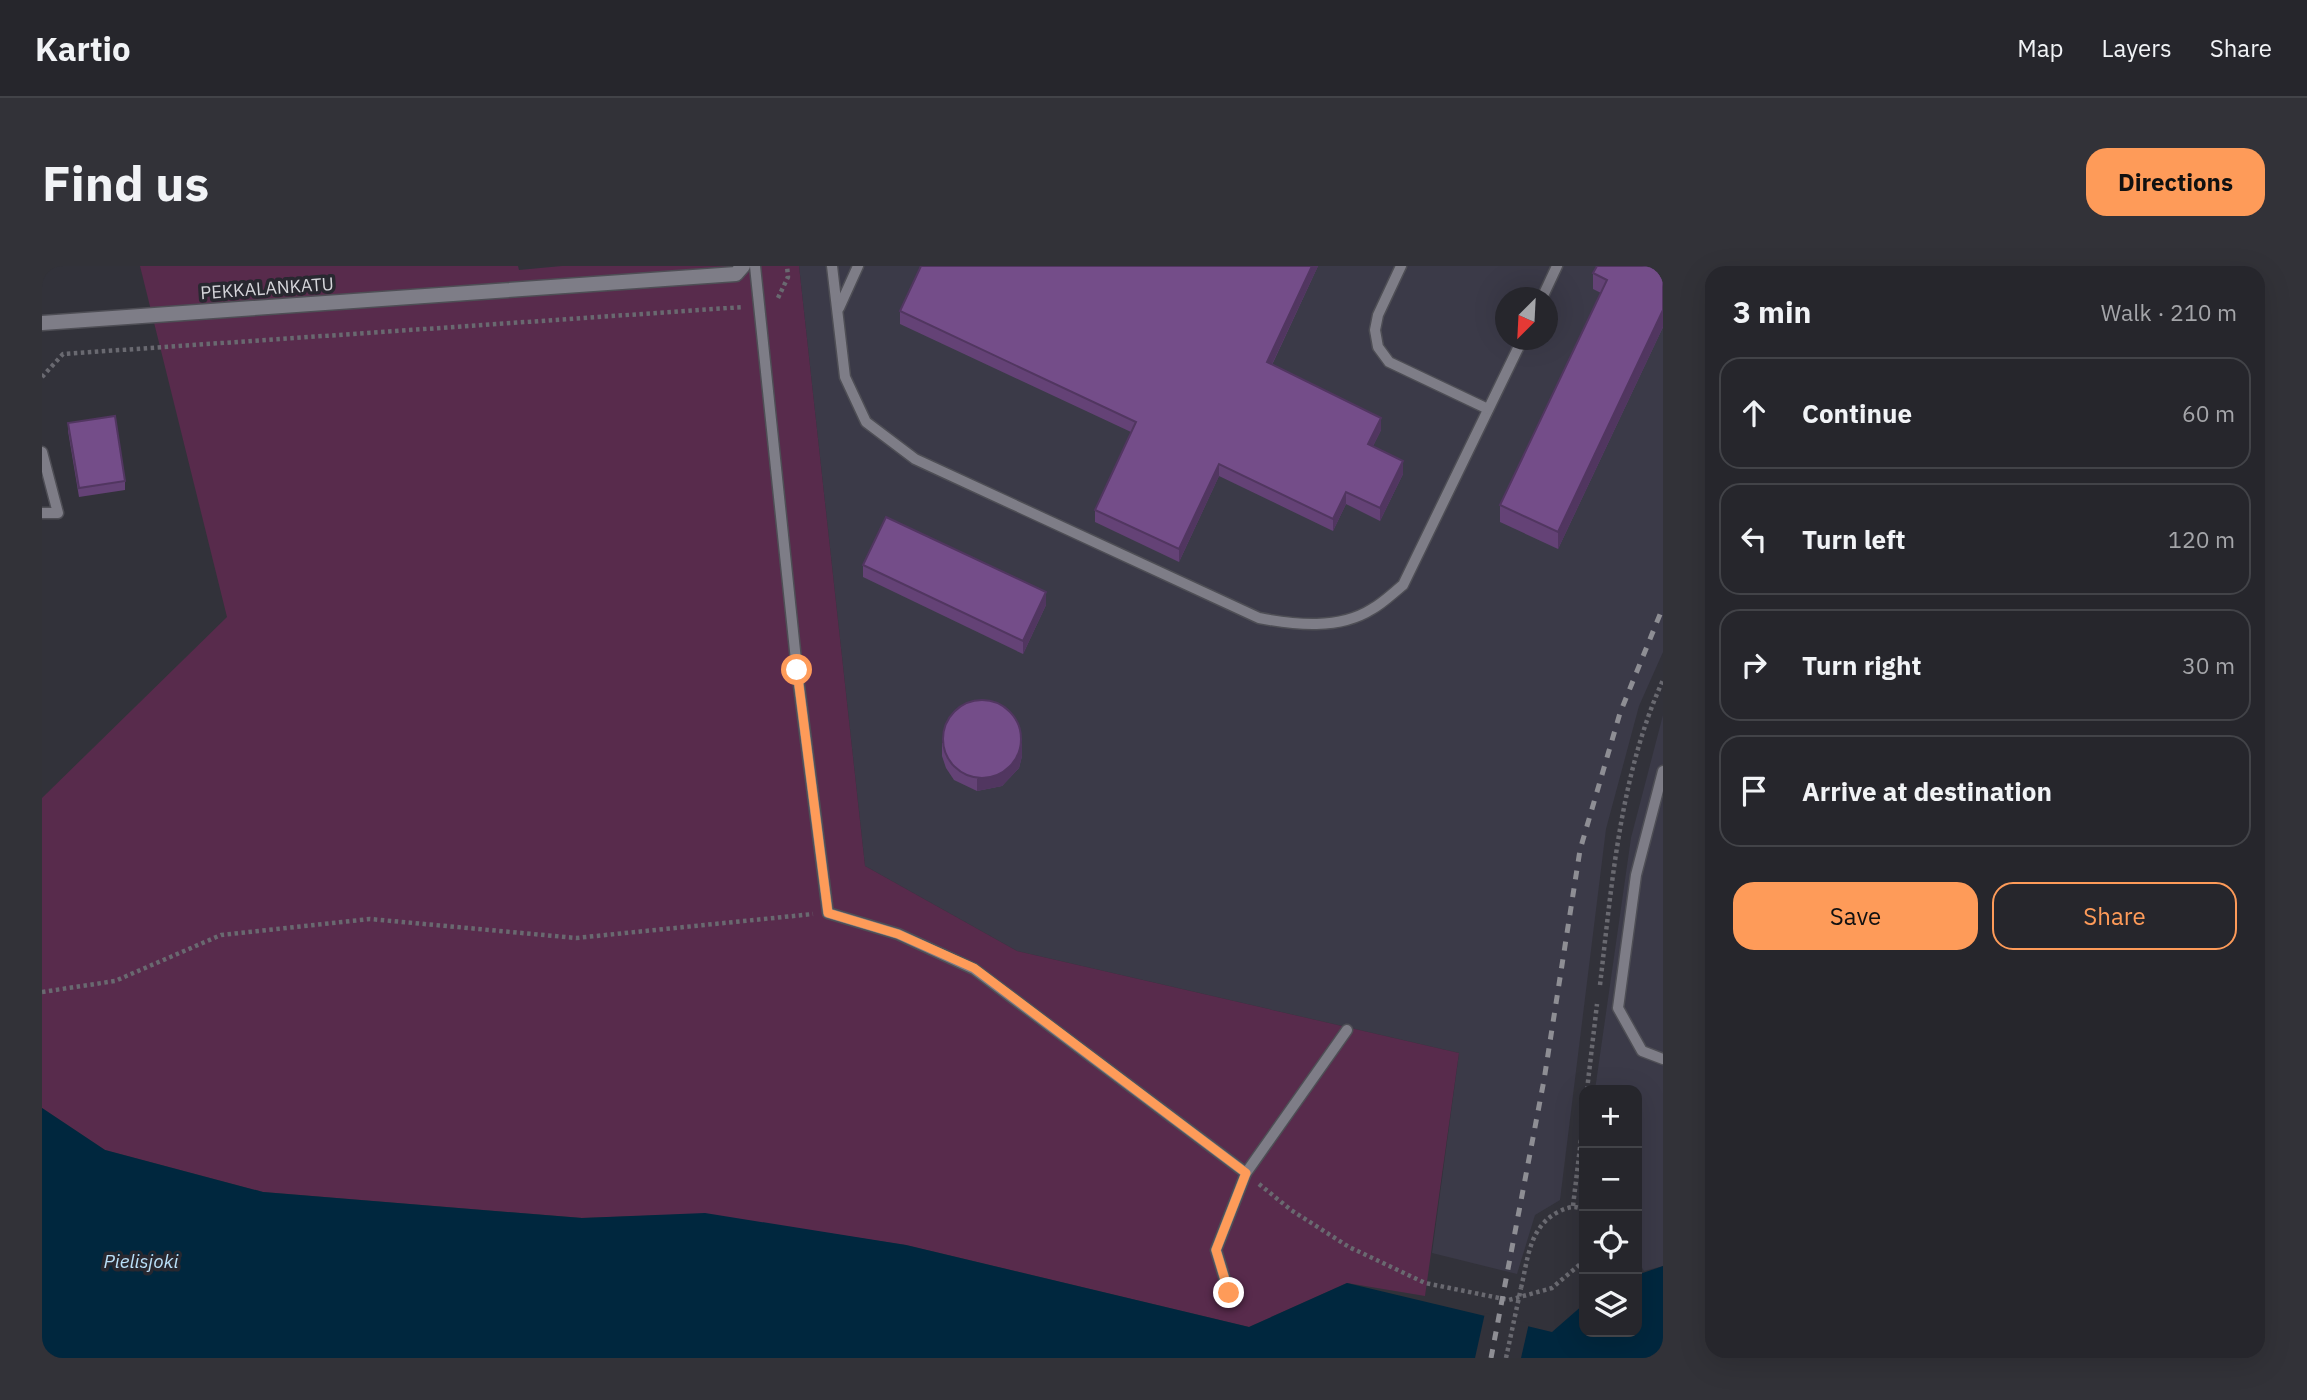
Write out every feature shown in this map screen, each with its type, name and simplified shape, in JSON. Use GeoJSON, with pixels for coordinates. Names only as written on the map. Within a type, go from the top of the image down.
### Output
{"type":"FeatureCollection","features":[{"type":"Feature","properties":{"kind":"street","name":"PEKKALANKATU"},"geometry":{"type":"LineString","coordinates":[[42,323],[736,274],[743,266]]}},
{"type":"Feature","properties":{"kind":"lane"},"geometry":{"type":"LineString","coordinates":[[755,266],[797,670],[828,913],[898,934],[974,968],[1246,1173]]}},
{"type":"Feature","properties":{"kind":"lane"},"geometry":{"type":"LineString","coordinates":[[832,266],[845,377],[866,422],[915,459],[1259,618],[1295,625],[1336,622],[1371,610],[1403,585],[1517,350]]}},
{"type":"Feature","properties":{"kind":"lane"},"geometry":{"type":"LineString","coordinates":[[838,310],[858,266]]}},
{"type":"Feature","properties":{"kind":"lane"},"geometry":{"type":"LineString","coordinates":[[1401,266],[1378,315],[1375,330],[1378,347],[1389,362],[1488,409]]}},
{"type":"Feature","properties":{"kind":"lane"},"geometry":{"type":"LineString","coordinates":[[1547,287],[1557,266]]}},
{"type":"Feature","properties":{"kind":"lane"},"geometry":{"type":"LineString","coordinates":[[42,452],[58,513],[42,513]]}},
{"type":"Feature","properties":{"kind":"lane"},"geometry":{"type":"LineString","coordinates":[[1663,771],[1636,875],[1618,1009],[1642,1051],[1663,1059]]}},
{"type":"Feature","properties":{"kind":"lane"},"geometry":{"type":"LineString","coordinates":[[1229,1293],[1216,1250],[1246,1173],[1347,1030]]}},
{"type":"Feature","properties":{"kind":"path"},"geometry":{"type":"LineString","coordinates":[[42,377],[63,354],[759,305],[778,298],[788,277],[787,266]]}},
{"type":"Feature","properties":{"kind":"path"},"geometry":{"type":"LineString","coordinates":[[42,992],[115,981],[221,935],[370,919],[576,939],[828,913]]}},
{"type":"Feature","properties":{"kind":"path"},"geometry":{"type":"LineString","coordinates":[[1573,1206],[1580,1148]]}},
{"type":"Feature","properties":{"kind":"path"},"geometry":{"type":"LineString","coordinates":[[1246,1173],[1291,1210],[1349,1247],[1425,1283],[1509,1300],[1552,1288],[1579,1265]]}},
{"type":"Feature","properties":{"kind":"path"},"geometry":{"type":"LineString","coordinates":[[1506,1358],[1534,1235],[1547,1218],[1573,1206],[1579,1208]]}},
{"type":"Feature","properties":{"kind":"shaded area"},"geometry":{"type":"Polygon","coordinates":[[[140,266],[518,266],[519,270],[562,266],[799,266],[865,866],[1017,951],[1459,1053],[1425,1296],[1347,1283],[1249,1327],[906,1245],[700,1214],[582,1218],[263,1192],[105,1150],[42,1108],[42,798],[227,617],[140,266]]]}},
{"type":"Feature","properties":{"kind":"shaded area"},"geometry":{"type":"Polygon","coordinates":[[[799,266],[1663,266],[1663,652],[1639,706],[1606,829],[1560,1200],[1535,1215],[1517,1274],[1432,1253],[1459,1053],[1017,951],[865,866],[799,266]]]}},
{"type":"Feature","properties":{"kind":"shaded area"},"geometry":{"type":"Polygon","coordinates":[[[1663,715],[1663,1266],[1644,1271],[1642,1085],[1596,1085],[1631,838],[1663,715]]]}},
{"type":"Feature","properties":{"kind":"water","name":"Pielisjoki"},"geometry":{"type":"Polygon","coordinates":[[[42,1108],[105,1150],[263,1192],[582,1218],[705,1213],[906,1245],[1249,1327],[1347,1283],[1552,1332],[1579,1308],[1579,1337],[1642,1337],[1642,1273],[1663,1266],[1663,1358],[42,1358],[42,1108]]]}},
{"type":"Feature","properties":{"kind":"pier"},"geometry":{"type":"Polygon","coordinates":[[[1485,1313],[1529,1323],[1521,1358],[1475,1358],[1485,1313]]]}},
{"type":"Feature","properties":{"kind":"building"},"geometry":{"type":"Polygon","coordinates":[[[921,266],[1312,266],[1267,362],[1381,418],[1368,444],[1403,461],[1380,508],[1346,492],[1333,519],[1219,464],[1179,549],[1095,510],[1136,422],[900,311],[921,266]]]}},
{"type":"Feature","properties":{"kind":"building"},"geometry":{"type":"Polygon","coordinates":[[[1597,266],[1663,266],[1663,310],[1558,532],[1500,505],[1607,280],[1593,273],[1597,266]]]}},
{"type":"Feature","properties":{"kind":"building"},"geometry":{"type":"Polygon","coordinates":[[[115,416],[125,481],[79,488],[68,423],[115,416]]]}},
{"type":"Feature","properties":{"kind":"building"},"geometry":{"type":"Polygon","coordinates":[[[886,517],[1046,592],[1023,641],[863,565],[886,517]]]}},
{"type":"Feature","properties":{"kind":"building"},"geometry":{"type":"Polygon","coordinates":[[[982,700],[997,703],[1010,711],[1018,724],[1021,739],[1018,754],[1010,767],[997,775],[982,778],[967,775],[954,767],[946,754],[943,739],[946,724],[954,711],[967,703],[982,700]]]}},
{"type":"Feature","properties":{"kind":"railway"},"geometry":{"type":"LineString","coordinates":[[1491,1358],[1544,1080],[1580,850],[1620,713],[1663,607]]}},
{"type":"Feature","properties":{"kind":"route"},"geometry":{"type":"LineString","coordinates":[[797,670],[828,913],[898,934],[974,968],[1246,1173],[1216,1250],[1229,1293]]}}]}
